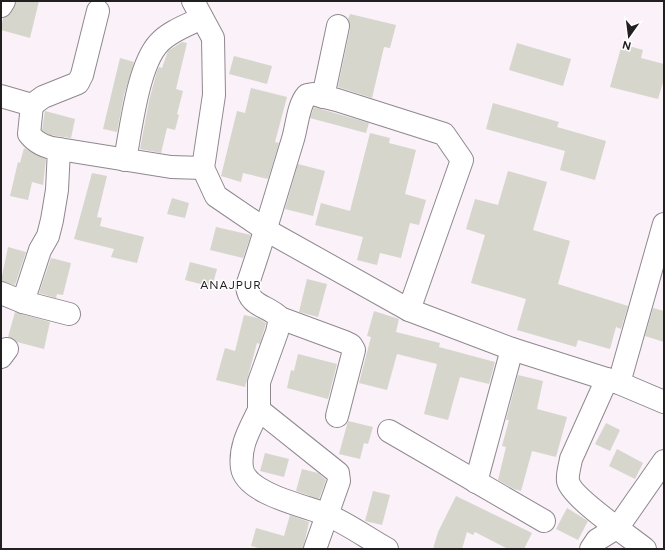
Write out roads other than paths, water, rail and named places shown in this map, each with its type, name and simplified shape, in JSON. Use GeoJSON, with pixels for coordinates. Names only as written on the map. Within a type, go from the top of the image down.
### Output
{"type":"FeatureCollection","features":[{"type":"Feature","properties":{"kind":"street"},"geometry":{"type":"LineString","coordinates":[[1,6],[4,1]]}},
{"type":"Feature","properties":{"kind":"street"},"geometry":{"type":"LineString","coordinates":[[125,160],[141,81],[150,55],[160,42],[197,9],[213,38],[214,95],[203,168],[216,196],[266,230],[410,310],[512,349],[613,381],[664,402]]}},
{"type":"Feature","properties":{"kind":"street"},"geometry":{"type":"LineString","coordinates":[[98,10],[82,75],[78,83],[43,97],[32,105],[29,134],[36,142],[52,148],[171,167],[203,168]]}},
{"type":"Feature","properties":{"kind":"street"},"geometry":{"type":"LineString","coordinates":[[323,97],[338,26]]}},
{"type":"Feature","properties":{"kind":"street"},"geometry":{"type":"LineString","coordinates":[[337,416],[354,350],[345,342],[280,318],[276,314],[254,302],[248,293],[247,286],[266,230],[302,103],[307,95],[313,94],[444,134],[462,160],[410,310]]}},
{"type":"Feature","properties":{"kind":"street"},"geometry":{"type":"LineString","coordinates":[[1,96],[32,105]]}},
{"type":"Feature","properties":{"kind":"street"},"geometry":{"type":"LineString","coordinates":[[22,302],[40,250],[48,236],[52,220],[57,190],[60,149]]}},
{"type":"Feature","properties":{"kind":"street"},"geometry":{"type":"LineString","coordinates":[[645,549],[584,501],[568,482],[568,472],[571,459],[613,381],[664,224]]}},
{"type":"Feature","properties":{"kind":"street"},"geometry":{"type":"LineString","coordinates":[[1,293],[22,302],[69,314]]}},
{"type":"Feature","properties":{"kind":"street"},"geometry":{"type":"LineString","coordinates":[[280,318],[277,332],[259,382],[259,410],[244,442],[242,451],[242,469],[254,483],[274,497],[326,515],[387,549]]}},
{"type":"Feature","properties":{"kind":"street"},"geometry":{"type":"LineString","coordinates":[[476,482],[512,349]]}},
{"type":"Feature","properties":{"kind":"street"},"geometry":{"type":"LineString","coordinates":[[259,410],[324,462],[333,466],[338,473],[339,481],[315,549]]}},
{"type":"Feature","properties":{"kind":"street"},"geometry":{"type":"LineString","coordinates":[[389,431],[544,521]]}},
{"type":"Feature","properties":{"kind":"street"},"geometry":{"type":"LineString","coordinates":[[591,549],[597,540],[618,527],[664,461]]}},
{"type":"Feature","properties":{"kind":"district","name":"ANAJPUR"},"geometry":{"type":"Point","coordinates":[231,285]}}]}
